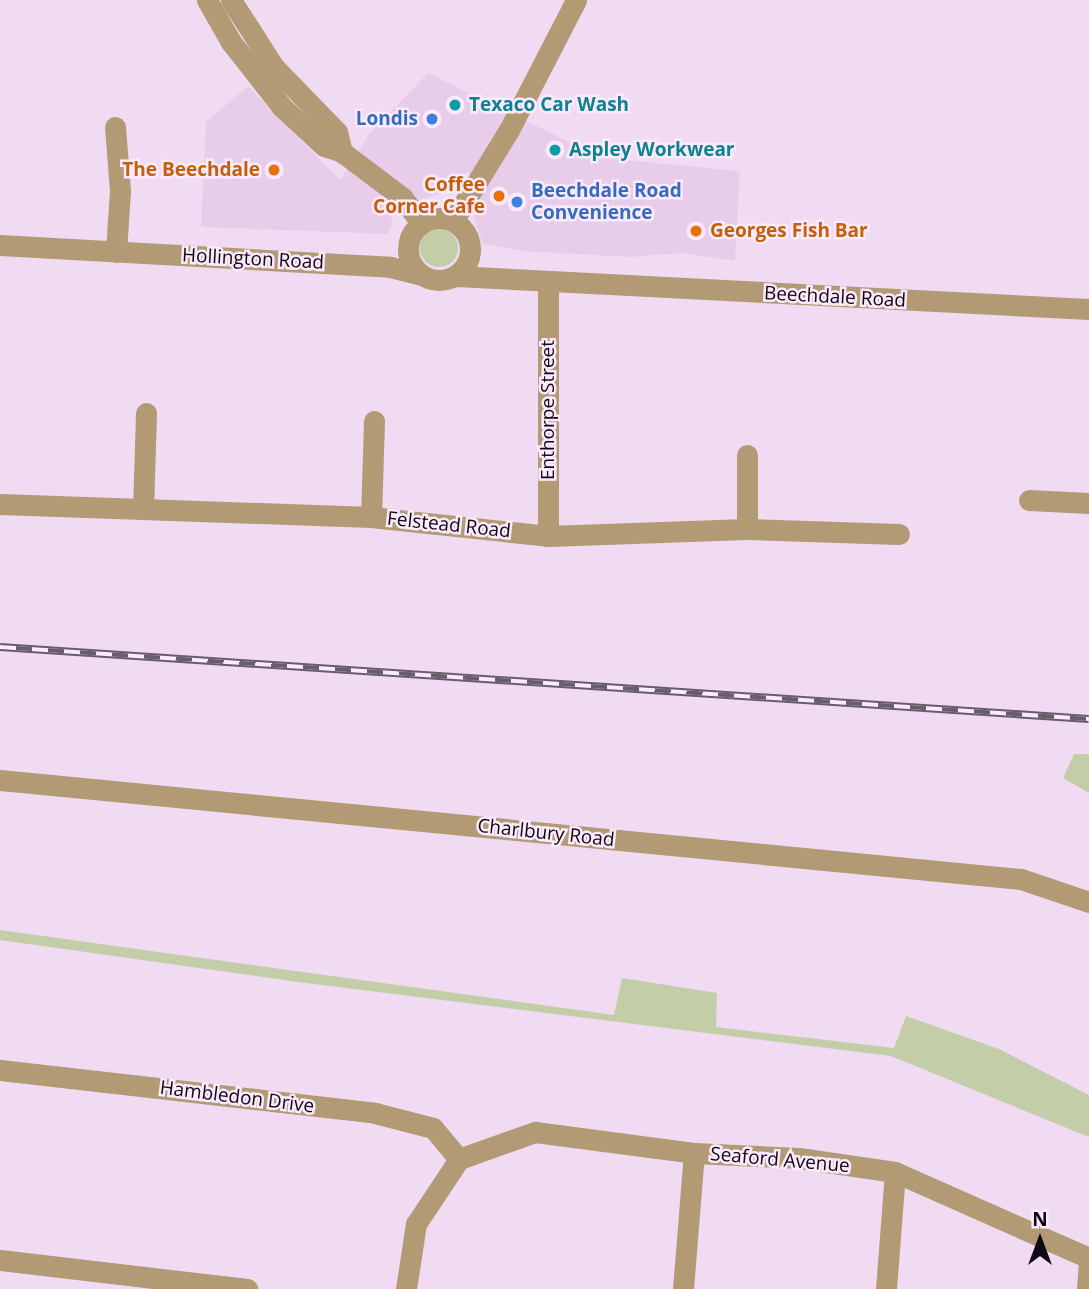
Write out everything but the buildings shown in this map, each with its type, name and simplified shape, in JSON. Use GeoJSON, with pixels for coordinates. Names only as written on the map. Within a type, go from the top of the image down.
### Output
{"type":"FeatureCollection","features":[{"type":"Feature","properties":{"kind":"street"},"geometry":{"type":"LineString","coordinates":[[208,0],[231,42],[282,107],[324,146],[342,152],[402,197],[421,223]]}},
{"type":"Feature","properties":{"kind":"street"},"geometry":{"type":"LineString","coordinates":[[230,0],[274,67],[337,132],[342,152]]}},
{"type":"Feature","properties":{"kind":"street"},"geometry":{"type":"LineString","coordinates":[[453,221],[509,130],[576,0]]}},
{"type":"Feature","properties":{"kind":"street"},"geometry":{"type":"LineString","coordinates":[[115,127],[110,155],[116,252]]}},
{"type":"Feature","properties":{"kind":"street"},"geometry":{"type":"LineString","coordinates":[[455,276],[470,256],[469,240],[453,221],[437,217],[421,223],[410,236],[406,267],[437,280],[455,276],[548,283]]}},
{"type":"Feature","properties":{"kind":"street","name":"Hollington Road"},"geometry":{"type":"LineString","coordinates":[[0,245],[406,267]]}},
{"type":"Feature","properties":{"kind":"street","name":"Beechdale Road"},"geometry":{"type":"LineString","coordinates":[[470,256],[486,266],[549,271],[582,280]]}},
{"type":"Feature","properties":{"kind":"street","name":"Beechdale Road"},"geometry":{"type":"LineString","coordinates":[[548,283],[582,280],[1089,309]]}},
{"type":"Feature","properties":{"kind":"street","name":"Enthorpe Street"},"geometry":{"type":"LineString","coordinates":[[548,283],[548,536]]}},
{"type":"Feature","properties":{"kind":"street"},"geometry":{"type":"LineString","coordinates":[[144,509],[146,413]]}},
{"type":"Feature","properties":{"kind":"street"},"geometry":{"type":"LineString","coordinates":[[371,517],[374,421]]}},
{"type":"Feature","properties":{"kind":"street"},"geometry":{"type":"LineString","coordinates":[[747,455],[747,529]]}},
{"type":"Feature","properties":{"kind":"street"},"geometry":{"type":"LineString","coordinates":[[1029,500],[1089,503]]}},
{"type":"Feature","properties":{"kind":"street","name":"Felstead Road"},"geometry":{"type":"LineString","coordinates":[[0,504],[371,517],[548,536],[747,529],[899,534]]}},
{"type":"Feature","properties":{"kind":"street","name":"Charlbury Road"},"geometry":{"type":"LineString","coordinates":[[0,780],[1021,879],[1089,902]]}},
{"type":"Feature","properties":{"kind":"street","name":"Hambledon Drive"},"geometry":{"type":"LineString","coordinates":[[0,1070],[376,1113],[433,1129],[459,1158]]}},
{"type":"Feature","properties":{"kind":"street","name":"Seaford Avenue"},"geometry":{"type":"LineString","coordinates":[[459,1158],[535,1132],[694,1153],[799,1158],[895,1172],[1089,1258]]}},
{"type":"Feature","properties":{"kind":"street"},"geometry":{"type":"LineString","coordinates":[[683,1289],[694,1153]]}},
{"type":"Feature","properties":{"kind":"street"},"geometry":{"type":"LineString","coordinates":[[406,1289],[416,1224],[459,1158]]}},
{"type":"Feature","properties":{"kind":"street"},"geometry":{"type":"LineString","coordinates":[[886,1289],[895,1172]]}},
{"type":"Feature","properties":{"kind":"street"},"geometry":{"type":"LineString","coordinates":[[0,1260],[247,1289]]}},
{"type":"Feature","properties":{"kind":"street"},"geometry":{"type":"LineString","coordinates":[[1087,1289],[1089,1263]]}},
{"type":"Feature","properties":{"kind":"shaded area"},"geometry":{"type":"Polygon","coordinates":[[[428,73],[602,158],[740,171],[735,261],[681,253],[631,257],[523,251],[483,244],[470,207],[485,177],[467,172],[458,186],[388,213],[393,221],[388,234],[201,227],[206,122],[248,86],[340,180],[369,134],[428,73]]]}},
{"type":"Feature","properties":{"kind":"green space"},"geometry":{"type":"Polygon","coordinates":[[[439,229],[452,235],[458,248],[452,261],[439,267],[426,261],[420,248],[426,235],[439,229]]]}},
{"type":"Feature","properties":{"kind":"green space"},"geometry":{"type":"Polygon","coordinates":[[[1074,754],[1089,754],[1089,793],[1063,778],[1074,754]]]}},
{"type":"Feature","properties":{"kind":"green space"},"geometry":{"type":"Polygon","coordinates":[[[0,930],[614,1015],[622,978],[717,993],[716,1027],[894,1048],[906,1016],[999,1049],[1089,1095],[1089,1137],[891,1056],[298,982],[0,940],[0,930]]]}},
{"type":"Feature","properties":{"kind":"railway"},"geometry":{"type":"LineString","coordinates":[[0,647],[1089,719]]}},
{"type":"Feature","properties":{"kind":"place","name":"Texaco Car Wash"},"geometry":{"type":"Point","coordinates":[455,105]}},
{"type":"Feature","properties":{"kind":"place","name":"Londis"},"geometry":{"type":"Point","coordinates":[432,119]}},
{"type":"Feature","properties":{"kind":"place","name":"Aspley Workwear"},"geometry":{"type":"Point","coordinates":[555,150]}},
{"type":"Feature","properties":{"kind":"place","name":"The Beechdale"},"geometry":{"type":"Point","coordinates":[274,170]}},
{"type":"Feature","properties":{"kind":"place","name":"Coffee Corner Cafe"},"geometry":{"type":"Point","coordinates":[499,196]}},
{"type":"Feature","properties":{"kind":"place","name":"Beechdale Road Convenience"},"geometry":{"type":"Point","coordinates":[517,202]}},
{"type":"Feature","properties":{"kind":"place","name":"Georges Fish Bar"},"geometry":{"type":"Point","coordinates":[696,231]}}]}
